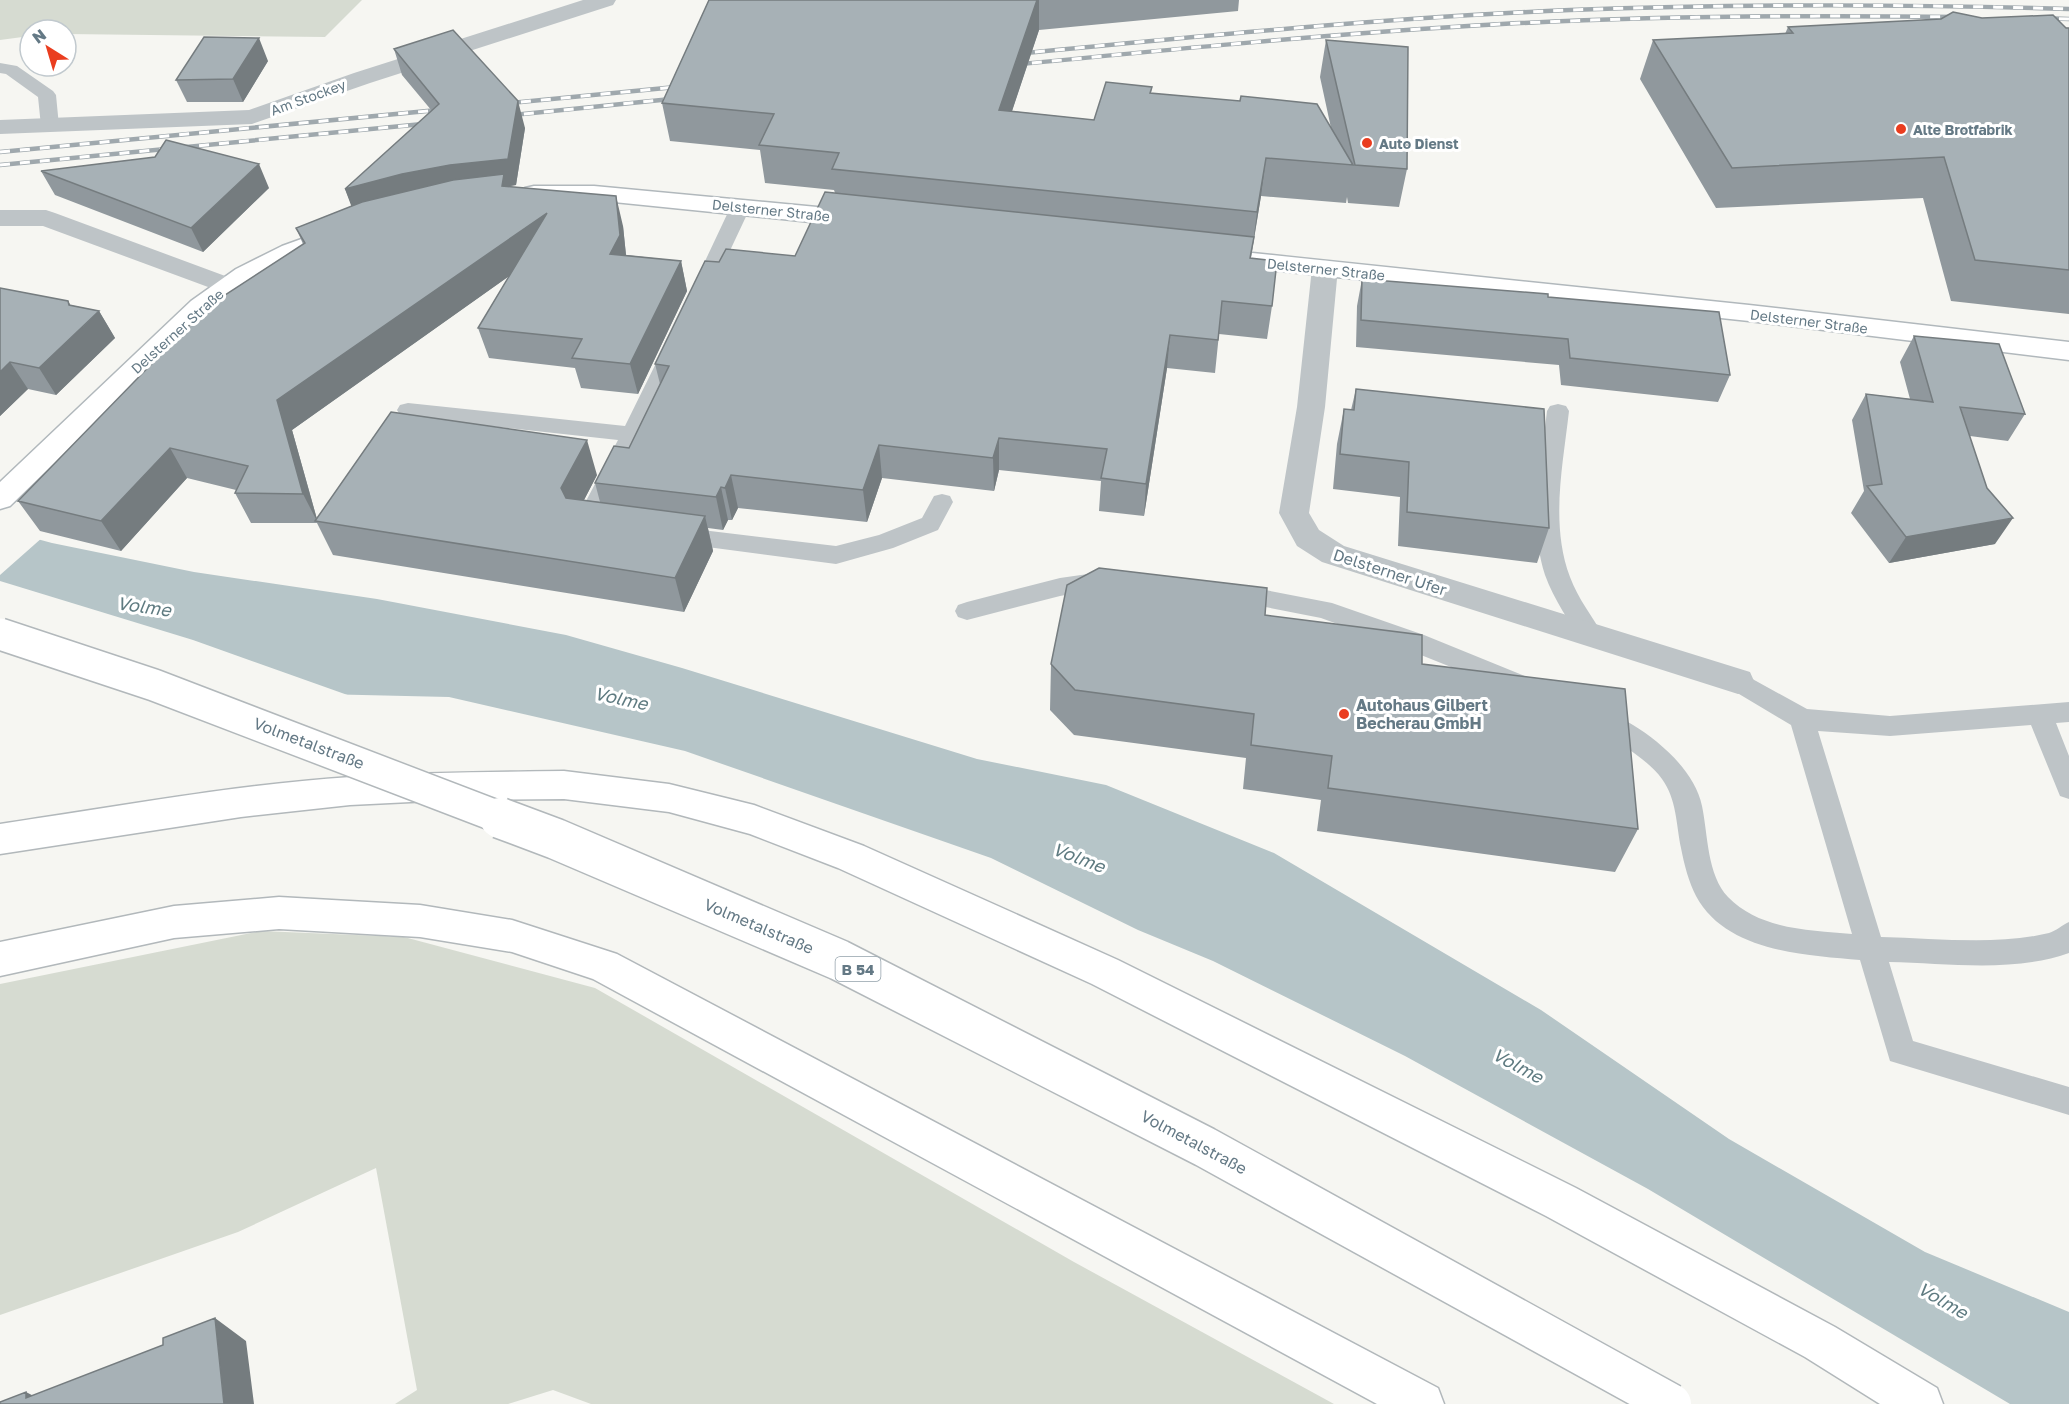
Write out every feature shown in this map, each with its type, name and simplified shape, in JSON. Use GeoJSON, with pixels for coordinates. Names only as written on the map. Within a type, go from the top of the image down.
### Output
{"type":"FeatureCollection","features":[{"type":"Feature","properties":{"kind":"main road","name":"Delsterner Straße"},"geometry":{"type":"LineString","coordinates":[[509,195],[552,192],[594,193],[884,222]]}},
{"type":"Feature","properties":{"kind":"main road","name":"Delsterner Straße"},"geometry":{"type":"LineString","coordinates":[[4,490],[192,314],[227,286],[291,252],[356,228]]}},
{"type":"Feature","properties":{"kind":"main road","name":"Delsterner Straße"},"geometry":{"type":"LineString","coordinates":[[1206,256],[1749,313],[2069,351]]}},
{"type":"Feature","properties":{"kind":"main road","name":"Volmetalstraße"},"geometry":{"type":"LineString","coordinates":[[0,634],[165,689],[556,839],[838,960],[1205,1147],[1671,1404]]}},
{"type":"Feature","properties":{"kind":"main road"},"geometry":{"type":"LineString","coordinates":[[0,839],[241,803],[350,791],[451,786],[564,785],[669,798],[754,820],[851,857],[1106,972],[1551,1197],[1820,1342],[1921,1404]]}},
{"type":"Feature","properties":{"kind":"main road"},"geometry":{"type":"LineString","coordinates":[[0,959],[174,922],[279,913],[420,921],[512,936],[604,966],[1422,1404]]}},
{"type":"Feature","properties":{"kind":"street","name":"Am Stockey"},"geometry":{"type":"LineString","coordinates":[[0,128],[252,117],[362,78],[605,0]]}},
{"type":"Feature","properties":{"kind":"street"},"geometry":{"type":"LineString","coordinates":[[0,218],[46,218],[227,286]]}},
{"type":"Feature","properties":{"kind":"street","name":"Delsterner Ufer"},"geometry":{"type":"LineString","coordinates":[[1325,268],[1311,407],[1294,513],[1308,538],[1333,554],[1738,681]]}},
{"type":"Feature","properties":{"kind":"lane"},"geometry":{"type":"LineString","coordinates":[[0,68],[11,70],[47,95],[50,126]]}},
{"type":"Feature","properties":{"kind":"lane"},"geometry":{"type":"LineString","coordinates":[[692,310],[741,206]]}},
{"type":"Feature","properties":{"kind":"lane"},"geometry":{"type":"LineString","coordinates":[[621,528],[586,524],[682,330]]}},
{"type":"Feature","properties":{"kind":"lane"},"geometry":{"type":"LineString","coordinates":[[408,410],[632,434]]}},
{"type":"Feature","properties":{"kind":"lane"},"geometry":{"type":"LineString","coordinates":[[1558,411],[1549,492],[1549,534],[1555,569],[1592,637]]}},
{"type":"Feature","properties":{"kind":"lane"},"geometry":{"type":"LineString","coordinates":[[657,533],[836,555],[885,542],[930,524],[942,501]]}},
{"type":"Feature","properties":{"kind":"lane"},"geometry":{"type":"LineString","coordinates":[[967,611],[1076,583],[1125,581]]}},
{"type":"Feature","properties":{"kind":"lane"},"geometry":{"type":"LineString","coordinates":[[1216,590],[1323,609],[1415,642],[1543,693]]}},
{"type":"Feature","properties":{"kind":"lane"},"geometry":{"type":"LineString","coordinates":[[1738,681],[1802,719],[1890,726],[2069,712]]}},
{"type":"Feature","properties":{"kind":"lane"},"geometry":{"type":"LineString","coordinates":[[1583,709],[1634,738],[1671,770],[1688,803],[1695,849],[1707,890],[1719,906],[1742,923],[1782,938],[1871,949],[2007,952],[2059,944],[2069,935]]}},
{"type":"Feature","properties":{"kind":"lane"},"geometry":{"type":"LineString","coordinates":[[2039,714],[2069,788]]}},
{"type":"Feature","properties":{"kind":"lane"},"geometry":{"type":"LineString","coordinates":[[1802,719],[1901,1051],[2069,1101]]}},
{"type":"Feature","properties":{"kind":"shaded area"},"geometry":{"type":"Polygon","coordinates":[[[0,0],[362,0],[325,37],[78,34],[78,18],[18,18],[18,38],[0,40],[0,0]]]}},
{"type":"Feature","properties":{"kind":"shaded area"},"geometry":{"type":"Polygon","coordinates":[[[261,931],[404,937],[595,988],[1074,1262],[1334,1404],[591,1404],[553,1390],[508,1404],[395,1404],[417,1390],[376,1168],[238,1232],[0,1315],[0,984],[261,931]]]}},
{"type":"Feature","properties":{"kind":"water","name":"Volme"},"geometry":{"type":"Polygon","coordinates":[[[0,529],[52,543],[194,572],[377,599],[566,635],[682,668],[977,759],[1106,785],[1274,853],[1541,1010],[1729,1139],[1925,1252],[2069,1312],[2069,1404],[2010,1404],[1648,1189],[1405,1056],[1213,961],[1138,930],[991,858],[685,751],[449,697],[153,690],[0,662],[0,529]]]}},
{"type":"Feature","properties":{"kind":"pier"},"geometry":{"type":"Polygon","coordinates":[[[0,526],[43,537],[0,575],[0,526]]]}},
{"type":"Feature","properties":{"kind":"pier"},"geometry":{"type":"Polygon","coordinates":[[[0,581],[193,640],[356,698],[152,693],[0,665],[0,581]]]}},
{"type":"Feature","properties":{"kind":"building"},"geometry":{"type":"Polygon","coordinates":[[[709,0],[1037,0],[999,110],[1094,120],[1106,82],[1152,87],[1150,93],[1240,101],[1241,96],[1317,104],[1353,165],[1266,158],[1257,212],[832,169],[839,153],[759,145],[774,114],[662,103],[709,0]]]}},
{"type":"Feature","properties":{"kind":"building"},"geometry":{"type":"Polygon","coordinates":[[[1953,12],[1982,18],[2053,15],[2066,28],[2069,28],[2069,270],[1975,260],[1944,157],[1732,168],[1653,40],[1793,33],[1788,27],[1941,19],[1953,12]]]}},
{"type":"Feature","properties":{"kind":"building"},"geometry":{"type":"Polygon","coordinates":[[[453,30],[518,101],[508,159],[450,165],[402,174],[345,189],[439,104],[394,49],[453,30]]]}},
{"type":"Feature","properties":{"kind":"building"},"geometry":{"type":"Polygon","coordinates":[[[204,37],[259,38],[233,79],[176,80],[204,37]]]}},
{"type":"Feature","properties":{"kind":"building"},"geometry":{"type":"Polygon","coordinates":[[[1326,40],[1408,47],[1407,169],[1355,165],[1326,40]]]}},
{"type":"Feature","properties":{"kind":"building"},"geometry":{"type":"Polygon","coordinates":[[[166,140],[259,164],[191,228],[41,171],[155,157],[166,140]]]}},
{"type":"Feature","properties":{"kind":"building"},"geometry":{"type":"Polygon","coordinates":[[[504,174],[502,186],[616,196],[620,235],[610,254],[681,261],[630,364],[572,358],[582,339],[478,328],[547,213],[277,400],[303,494],[235,493],[248,466],[170,448],[101,521],[18,501],[208,306],[305,243],[296,228],[362,202],[453,180],[504,174]]]}},
{"type":"Feature","properties":{"kind":"building"},"geometry":{"type":"Polygon","coordinates":[[[825,192],[1254,237],[1250,258],[1277,261],[1272,306],[1222,301],[1218,340],[1170,335],[1146,484],[1101,478],[1107,449],[999,438],[993,458],[879,445],[863,490],[731,475],[725,488],[721,487],[716,497],[595,483],[614,446],[629,448],[669,366],[655,364],[705,261],[719,262],[726,249],[795,256],[825,192]]]}},
{"type":"Feature","properties":{"kind":"building"},"geometry":{"type":"Polygon","coordinates":[[[1362,279],[1548,294],[1548,297],[1719,312],[1730,375],[1570,358],[1568,339],[1361,320],[1362,279]]]}},
{"type":"Feature","properties":{"kind":"building"},"geometry":{"type":"Polygon","coordinates":[[[0,288],[68,301],[69,305],[99,311],[39,368],[10,362],[0,372],[0,288]]]}},
{"type":"Feature","properties":{"kind":"building"},"geometry":{"type":"Polygon","coordinates":[[[1914,336],[1999,344],[2025,414],[1960,407],[1987,488],[2013,518],[1906,537],[1867,486],[1882,484],[1866,394],[1933,402],[1914,336]]]}},
{"type":"Feature","properties":{"kind":"building"},"geometry":{"type":"Polygon","coordinates":[[[1356,389],[1544,409],[1549,528],[1407,512],[1409,462],[1340,454],[1344,409],[1354,410],[1356,389]]]}},
{"type":"Feature","properties":{"kind":"building"},"geometry":{"type":"Polygon","coordinates":[[[391,412],[587,440],[561,488],[566,498],[705,516],[675,578],[315,521],[391,412]]]}},
{"type":"Feature","properties":{"kind":"building"},"geometry":{"type":"Polygon","coordinates":[[[1099,568],[1267,588],[1265,615],[1422,635],[1422,664],[1625,689],[1638,829],[1328,788],[1332,756],[1251,745],[1254,714],[1075,690],[1051,664],[1067,585],[1099,568]]]}},
{"type":"Feature","properties":{"kind":"building"},"geometry":{"type":"Polygon","coordinates":[[[215,1318],[224,1404],[0,1404],[0,1402],[26,1392],[26,1398],[163,1345],[163,1338],[215,1318]]]}},
{"type":"Feature","properties":{"kind":"railway"},"geometry":{"type":"LineString","coordinates":[[1015,54],[1223,34],[1570,10],[1820,5],[2069,9]]}},
{"type":"Feature","properties":{"kind":"railway"},"geometry":{"type":"LineString","coordinates":[[1012,65],[1196,47],[1502,24],[1732,17],[1961,17]]}},
{"type":"Feature","properties":{"kind":"railway"},"geometry":{"type":"LineString","coordinates":[[2039,18],[2069,19]]}},
{"type":"Feature","properties":{"kind":"railway"},"geometry":{"type":"LineString","coordinates":[[501,104],[686,86]]}},
{"type":"Feature","properties":{"kind":"railway"},"geometry":{"type":"LineString","coordinates":[[504,116],[681,98]]}},
{"type":"Feature","properties":{"kind":"railway"},"geometry":{"type":"LineString","coordinates":[[0,152],[448,109]]}},
{"type":"Feature","properties":{"kind":"railway"},"geometry":{"type":"LineString","coordinates":[[0,165],[433,123]]}},
{"type":"Feature","properties":{"kind":"place","name":"Alte Brotfabrik"},"geometry":{"type":"Point","coordinates":[1901,129]}},
{"type":"Feature","properties":{"kind":"place","name":"Auto Dienst"},"geometry":{"type":"Point","coordinates":[1367,143]}},
{"type":"Feature","properties":{"kind":"place","name":"Autohaus Gilbert Becherau GmbH"},"geometry":{"type":"Point","coordinates":[1344,714]}}]}
